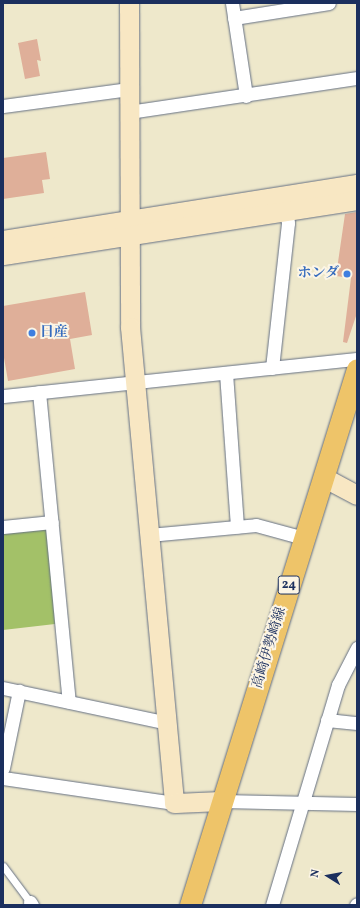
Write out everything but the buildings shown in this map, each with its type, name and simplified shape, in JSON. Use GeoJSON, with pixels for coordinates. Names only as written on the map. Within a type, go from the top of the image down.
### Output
{"type":"FeatureCollection","features":[{"type":"Feature","properties":{"kind":"main road","name":"高崎伊勢崎線"},"geometry":{"type":"LineString","coordinates":[[190,905],[357,369]]}},
{"type":"Feature","properties":{"kind":"street"},"geometry":{"type":"LineString","coordinates":[[129,3],[128,228],[135,382],[174,803]]}},
{"type":"Feature","properties":{"kind":"street"},"geometry":{"type":"LineString","coordinates":[[232,3],[246,96]]}},
{"type":"Feature","properties":{"kind":"street"},"geometry":{"type":"LineString","coordinates":[[234,18],[329,3]]}},
{"type":"Feature","properties":{"kind":"street"},"geometry":{"type":"LineString","coordinates":[[129,112],[246,96],[357,78]]}},
{"type":"Feature","properties":{"kind":"street"},"geometry":{"type":"LineString","coordinates":[[3,106],[129,89]]}},
{"type":"Feature","properties":{"kind":"street"},"geometry":{"type":"LineString","coordinates":[[3,255],[128,228],[357,184]]}},
{"type":"Feature","properties":{"kind":"street"},"geometry":{"type":"LineString","coordinates":[[3,240],[286,211],[357,200]]}},
{"type":"Feature","properties":{"kind":"street"},"geometry":{"type":"LineString","coordinates":[[272,368],[288,223],[286,211]]}},
{"type":"Feature","properties":{"kind":"street"},"geometry":{"type":"LineString","coordinates":[[3,396],[357,359]]}},
{"type":"Feature","properties":{"kind":"street"},"geometry":{"type":"LineString","coordinates":[[226,373],[237,527]]}},
{"type":"Feature","properties":{"kind":"street"},"geometry":{"type":"LineString","coordinates":[[39,392],[69,702]]}},
{"type":"Feature","properties":{"kind":"street"},"geometry":{"type":"LineString","coordinates":[[323,477],[341,484],[357,495]]}},
{"type":"Feature","properties":{"kind":"street"},"geometry":{"type":"LineString","coordinates":[[3,527],[52,522]]}},
{"type":"Feature","properties":{"kind":"street"},"geometry":{"type":"LineString","coordinates":[[148,535],[263,526],[304,538]]}},
{"type":"Feature","properties":{"kind":"street"},"geometry":{"type":"LineString","coordinates":[[272,905],[327,720],[342,675],[357,648]]}},
{"type":"Feature","properties":{"kind":"street"},"geometry":{"type":"LineString","coordinates":[[3,688],[167,722]]}},
{"type":"Feature","properties":{"kind":"street"},"geometry":{"type":"LineString","coordinates":[[3,768],[19,691]]}},
{"type":"Feature","properties":{"kind":"street"},"geometry":{"type":"LineString","coordinates":[[327,720],[357,723]]}},
{"type":"Feature","properties":{"kind":"street"},"geometry":{"type":"LineString","coordinates":[[3,778],[174,803],[222,801],[357,804]]}},
{"type":"Feature","properties":{"kind":"lane"},"geometry":{"type":"LineString","coordinates":[[3,866],[31,903]]}},
{"type":"Feature","properties":{"kind":"green space"},"geometry":{"type":"Polygon","coordinates":[[[47,528],[55,624],[3,630],[3,530],[47,528]]]}},
{"type":"Feature","properties":{"kind":"place","name":"ホンダ"},"geometry":{"type":"Point","coordinates":[347,274]}},
{"type":"Feature","properties":{"kind":"place","name":"日産"},"geometry":{"type":"Point","coordinates":[32,333]}}]}
